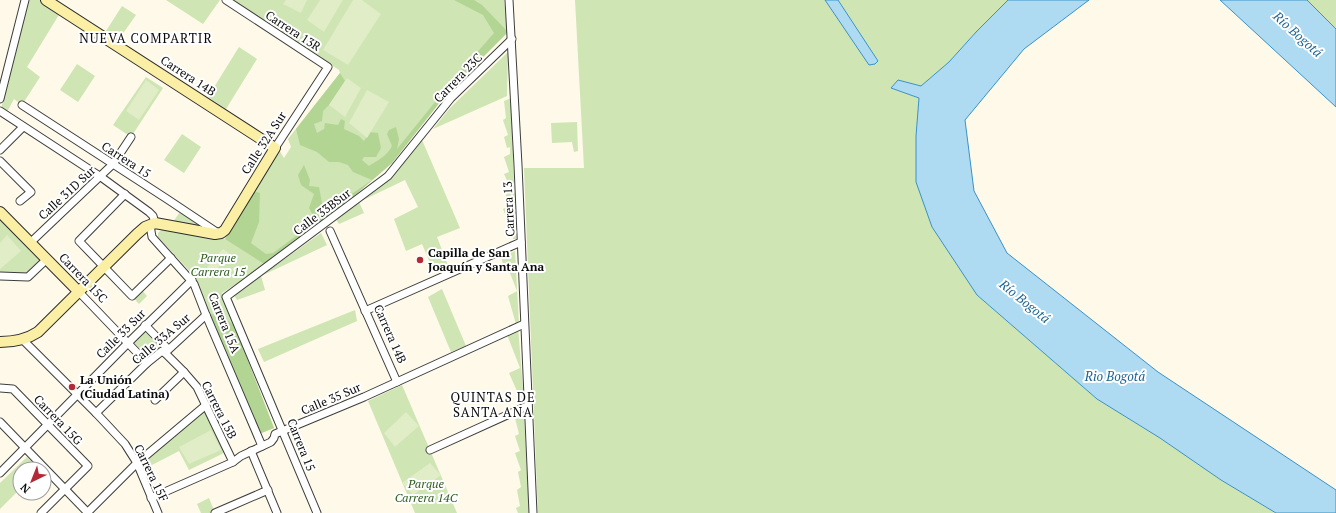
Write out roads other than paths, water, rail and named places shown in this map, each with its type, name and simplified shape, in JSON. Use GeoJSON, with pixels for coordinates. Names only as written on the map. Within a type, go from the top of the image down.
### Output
{"type":"FeatureCollection","features":[{"type":"Feature","properties":{"kind":"street"},"geometry":{"type":"LineString","coordinates":[[0,99],[26,0]]}},
{"type":"Feature","properties":{"kind":"street","name":"Carrera 14B"},"geometry":{"type":"LineString","coordinates":[[46,0],[275,148]]}},
{"type":"Feature","properties":{"kind":"street","name":"Carrera 13R"},"geometry":{"type":"LineString","coordinates":[[226,0],[328,67]]}},
{"type":"Feature","properties":{"kind":"street","name":"Carrera 13"},"geometry":{"type":"LineString","coordinates":[[509,0],[522,242],[532,513]]}},
{"type":"Feature","properties":{"kind":"street","name":"Carrera 23C"},"geometry":{"type":"LineString","coordinates":[[422,135],[451,98],[512,39]]}},
{"type":"Feature","properties":{"kind":"street","name":"Calle 32A Sur"},"geometry":{"type":"LineString","coordinates":[[219,233],[225,230],[275,148],[328,67]]}},
{"type":"Feature","properties":{"kind":"street","name":"Carrera 15"},"geometry":{"type":"LineString","coordinates":[[22,105],[219,233]]}},
{"type":"Feature","properties":{"kind":"street","name":"Carrera 15A"},"geometry":{"type":"LineString","coordinates":[[0,111],[101,177],[153,216],[152,238],[192,280],[262,446]]}},
{"type":"Feature","properties":{"kind":"street"},"geometry":{"type":"LineString","coordinates":[[0,150],[23,127]]}},
{"type":"Feature","properties":{"kind":"street","name":"Calle 33BSur"},"geometry":{"type":"LineString","coordinates":[[226,297],[388,176],[422,135]]}},
{"type":"Feature","properties":{"kind":"street","name":"Calle 31D Sur"},"geometry":{"type":"LineString","coordinates":[[30,243],[101,177],[113,164],[131,138]]}},
{"type":"Feature","properties":{"kind":"street"},"geometry":{"type":"LineString","coordinates":[[0,161],[31,192],[20,201]]}},
{"type":"Feature","properties":{"kind":"street"},"geometry":{"type":"LineString","coordinates":[[125,194],[79,241],[132,296],[171,258]]}},
{"type":"Feature","properties":{"kind":"street","name":"Carrera 15C"},"geometry":{"type":"LineString","coordinates":[[0,212],[148,362]]}},
{"type":"Feature","properties":{"kind":"street"},"geometry":{"type":"LineString","coordinates":[[5,342],[23,340],[38,332],[137,234],[152,224],[215,234],[219,233]]}},
{"type":"Feature","properties":{"kind":"street","name":"Carrera 14B"},"geometry":{"type":"LineString","coordinates":[[330,231],[397,382]]}},
{"type":"Feature","properties":{"kind":"street"},"geometry":{"type":"LineString","coordinates":[[365,311],[522,242]]}},
{"type":"Feature","properties":{"kind":"street"},"geometry":{"type":"LineString","coordinates":[[0,276],[28,277],[47,260]]}},
{"type":"Feature","properties":{"kind":"street","name":"Calle 33 Sur"},"geometry":{"type":"LineString","coordinates":[[0,473],[48,426],[128,342],[192,280]]}},
{"type":"Feature","properties":{"kind":"street","name":"Carrera 15"},"geometry":{"type":"LineString","coordinates":[[226,297],[317,513]]}},
{"type":"Feature","properties":{"kind":"street","name":"Calle 33A Sur"},"geometry":{"type":"LineString","coordinates":[[96,413],[148,362],[162,350],[167,351],[206,315]]}},
{"type":"Feature","properties":{"kind":"street","name":"Calle 35 Sur"},"geometry":{"type":"LineString","coordinates":[[151,498],[233,462],[241,456],[271,442],[275,434],[397,382],[524,324]]}},
{"type":"Feature","properties":{"kind":"street","name":"Carrera 15B"},"geometry":{"type":"LineString","coordinates":[[145,325],[197,388],[233,462]]}},
{"type":"Feature","properties":{"kind":"street","name":"Carrera 15F"},"geometry":{"type":"LineString","coordinates":[[23,340],[96,413],[124,444],[136,463],[158,513]]}},
{"type":"Feature","properties":{"kind":"street"},"geometry":{"type":"LineString","coordinates":[[155,400],[184,372]]}},
{"type":"Feature","properties":{"kind":"street","name":"Carrera 15G"},"geometry":{"type":"LineString","coordinates":[[0,388],[13,389],[88,466],[65,489]]}},
{"type":"Feature","properties":{"kind":"street"},"geometry":{"type":"LineString","coordinates":[[0,422],[88,513],[136,463],[206,405]]}},
{"type":"Feature","properties":{"kind":"street"},"geometry":{"type":"LineString","coordinates":[[430,450],[528,406]]}},
{"type":"Feature","properties":{"kind":"street"},"geometry":{"type":"LineString","coordinates":[[251,451],[277,513]]}},
{"type":"Feature","properties":{"kind":"street"},"geometry":{"type":"LineString","coordinates":[[41,513],[65,489]]}},
{"type":"Feature","properties":{"kind":"street"},"geometry":{"type":"LineString","coordinates":[[215,513],[268,490]]}},
{"type":"Feature","properties":{"kind":"water"},"geometry":{"type":"Polygon","coordinates":[[[825,0],[838,0],[878,61],[875,64],[869,65],[825,0]]]}},
{"type":"Feature","properties":{"kind":"water","name":"Rio Bogotá"},"geometry":{"type":"Polygon","coordinates":[[[1008,0],[1089,0],[1024,49],[965,120],[974,191],[1007,253],[1158,372],[1336,490],[1336,513],[1276,513],[1221,480],[1160,438],[1097,399],[977,295],[932,227],[916,182],[916,136],[919,98],[891,88],[898,80],[921,86],[949,62],[1008,0]]]}},
{"type":"Feature","properties":{"kind":"water","name":"Río Bogotá"},"geometry":{"type":"Polygon","coordinates":[[[1220,0],[1307,0],[1336,29],[1336,107],[1220,0]]]}},
{"type":"Feature","properties":{"kind":"place","name":"Capilla de San Joaquín y Santa Ana"},"geometry":{"type":"Point","coordinates":[420,260]}},
{"type":"Feature","properties":{"kind":"place","name":"La Unión (Ciudad Latina)"},"geometry":{"type":"Point","coordinates":[72,387]}},
{"type":"Feature","properties":{"kind":"district","name":"NUEVA COMPARTIR"},"geometry":{"type":"Point","coordinates":[146,38]}},
{"type":"Feature","properties":{"kind":"district","name":"QUINTAS DE SANTA ANA"},"geometry":{"type":"Point","coordinates":[493,404]}},
{"type":"Feature","properties":{"kind":"park label","name":"Parque Carrera 15"},"geometry":{"type":"Point","coordinates":[218,265]}},
{"type":"Feature","properties":{"kind":"park label","name":"Parque Carrera 14C"},"geometry":{"type":"Point","coordinates":[426,491]}}]}
